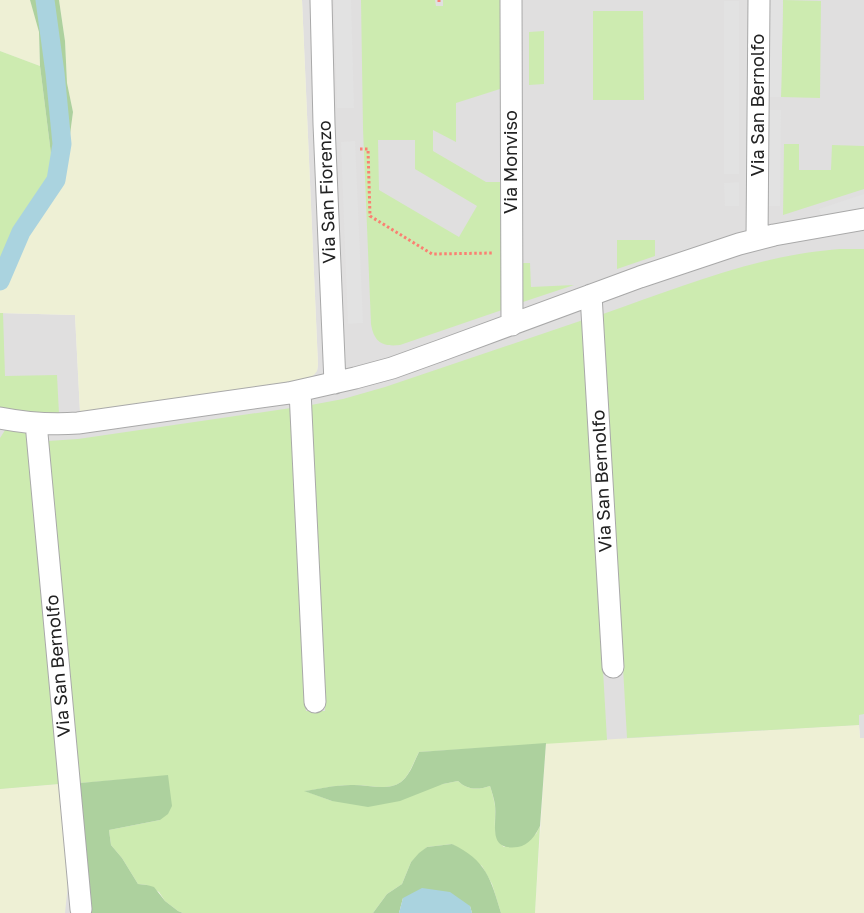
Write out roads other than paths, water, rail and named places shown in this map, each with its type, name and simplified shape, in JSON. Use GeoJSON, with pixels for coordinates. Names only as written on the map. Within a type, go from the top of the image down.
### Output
{"type":"FeatureCollection","features":[{"type":"Feature","properties":{"kind":"street","name":"Via San Fiorenzo"},"geometry":{"type":"LineString","coordinates":[[321,0],[335,383]]}},
{"type":"Feature","properties":{"kind":"street","name":"Via Monviso"},"geometry":{"type":"LineString","coordinates":[[510,0],[512,325]]}},
{"type":"Feature","properties":{"kind":"street","name":"Via San Bernolfo"},"geometry":{"type":"LineString","coordinates":[[757,239],[759,0]]}},
{"type":"Feature","properties":{"kind":"street"},"geometry":{"type":"LineString","coordinates":[[0,418],[36,423],[58,424],[78,422],[300,391],[335,383],[392,368],[640,277],[757,239],[864,219]]}},
{"type":"Feature","properties":{"kind":"street","name":"Via San Bernolfo"},"geometry":{"type":"LineString","coordinates":[[591,295],[613,667]]}},
{"type":"Feature","properties":{"kind":"street"},"geometry":{"type":"LineString","coordinates":[[300,391],[315,702]]}},
{"type":"Feature","properties":{"kind":"street","name":"Via San Bernolfo"},"geometry":{"type":"LineString","coordinates":[[36,423],[81,909]]}},
{"type":"Feature","properties":{"kind":"water"},"geometry":{"type":"Polygon","coordinates":[[[422,888],[450,892],[470,906],[472,913],[399,913],[403,898],[422,888]]]}},
{"type":"Feature","properties":{"kind":"waterway"},"geometry":{"type":"LineString","coordinates":[[0,281],[21,232],[56,180],[62,144],[45,0]]}}]}
